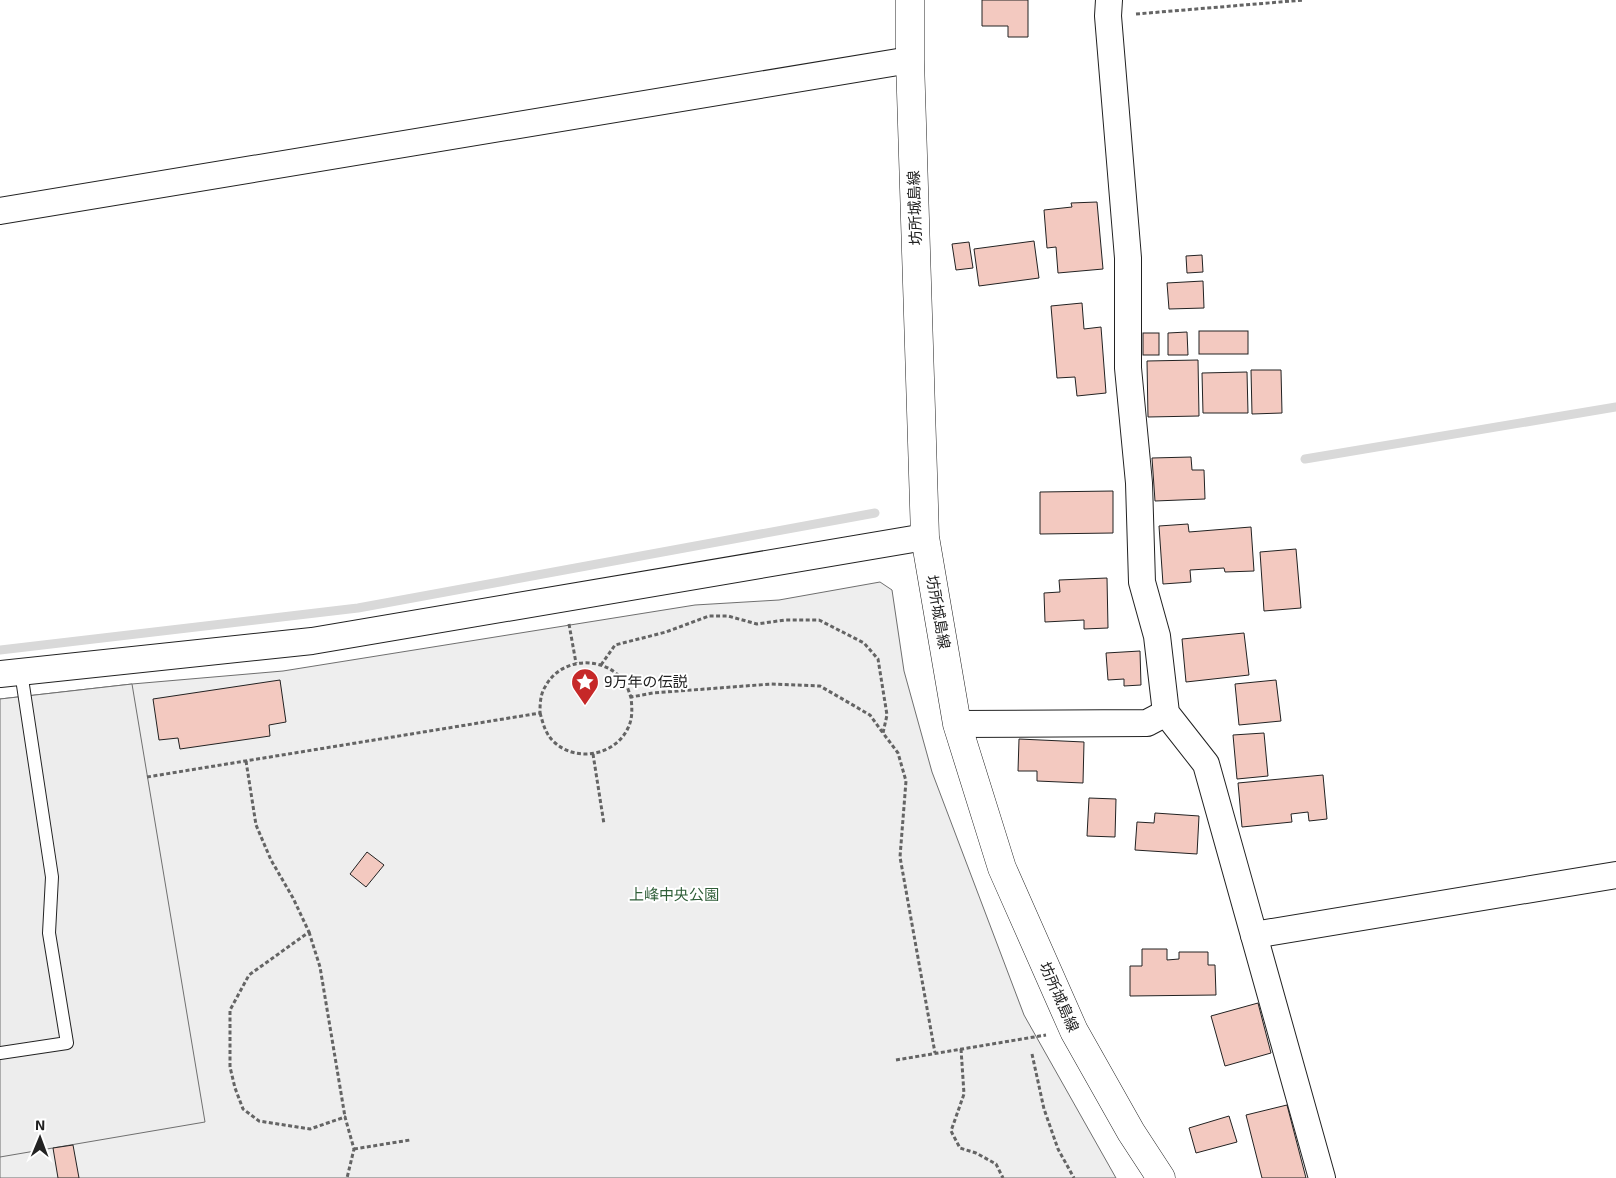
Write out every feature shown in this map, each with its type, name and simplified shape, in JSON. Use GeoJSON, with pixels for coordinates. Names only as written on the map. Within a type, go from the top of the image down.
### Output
{"type":"FeatureCollection","features":[{"type":"Feature","properties":{"kind":"main road","name":"坊所城島線"},"geometry":{"type":"LineString","coordinates":[[910,0],[910,60],[925,537],[957,724],[1002,868],[1074,1031],[1131,1132],[1161,1178]]}},
{"type":"Feature","properties":{"kind":"street"},"geometry":{"type":"LineString","coordinates":[[1108,8],[1128,258],[1128,368],[1139,483],[1142,582],[1156,636],[1166,713],[1206,764],[1322,1178]]}},
{"type":"Feature","properties":{"kind":"street"},"geometry":{"type":"LineString","coordinates":[[0,211],[910,60]]}},
{"type":"Feature","properties":{"kind":"street"},"geometry":{"type":"LineString","coordinates":[[10,673],[312,642],[925,537]]}},
{"type":"Feature","properties":{"kind":"street"},"geometry":{"type":"LineString","coordinates":[[957,724],[1148,723],[1166,713]]}},
{"type":"Feature","properties":{"kind":"street"},"geometry":{"type":"LineString","coordinates":[[1254,935],[1616,875]]}},
{"type":"Feature","properties":{"kind":"lane"},"geometry":{"type":"LineString","coordinates":[[0,1053],[66,1043],[48,934],[52,877],[10,673]]}},
{"type":"Feature","properties":{"kind":"path"},"geometry":{"type":"LineString","coordinates":[[1108,8],[1304,0]]}},
{"type":"Feature","properties":{"kind":"path"},"geometry":{"type":"LineString","coordinates":[[565,598],[576,663]]}},
{"type":"Feature","properties":{"kind":"path"},"geometry":{"type":"LineString","coordinates":[[602,665],[614,645],[666,632],[710,616],[728,616],[757,624],[786,620],[818,620],[864,643],[878,660],[887,715],[883,733]]}},
{"type":"Feature","properties":{"kind":"path"},"geometry":{"type":"LineString","coordinates":[[587,662],[602,665],[614,672],[625,684],[631,697],[632,712],[629,727],[620,739],[607,750],[593,754],[578,754],[558,745],[544,729],[540,713],[540,701],[544,687],[558,672],[576,663],[587,662]]}},
{"type":"Feature","properties":{"kind":"path"},"geometry":{"type":"LineString","coordinates":[[631,697],[653,692],[771,684],[820,686],[870,715],[898,753],[906,781],[900,857],[935,1053]]}},
{"type":"Feature","properties":{"kind":"path"},"geometry":{"type":"LineString","coordinates":[[147,777],[540,713]]}},
{"type":"Feature","properties":{"kind":"path"},"geometry":{"type":"LineString","coordinates":[[593,754],[604,824]]}},
{"type":"Feature","properties":{"kind":"path"},"geometry":{"type":"LineString","coordinates":[[246,761],[256,825],[270,860],[293,898],[309,932],[320,967],[345,1117],[354,1150],[347,1178]]}},
{"type":"Feature","properties":{"kind":"path"},"geometry":{"type":"LineString","coordinates":[[309,932],[249,975],[230,1010],[230,1067],[243,1109],[259,1121],[310,1129],[345,1117]]}},
{"type":"Feature","properties":{"kind":"path"},"geometry":{"type":"LineString","coordinates":[[896,1060],[1074,1031]]}},
{"type":"Feature","properties":{"kind":"path"},"geometry":{"type":"LineString","coordinates":[[961,1049],[964,1094],[952,1131],[960,1148],[976,1153],[996,1164],[1003,1178]]}},
{"type":"Feature","properties":{"kind":"path"},"geometry":{"type":"LineString","coordinates":[[1032,1054],[1044,1109],[1058,1149],[1074,1178]]}},
{"type":"Feature","properties":{"kind":"path"},"geometry":{"type":"LineString","coordinates":[[354,1150],[410,1140]]}},
{"type":"Feature","properties":{"kind":"green space","name":"上峰中央公園"},"geometry":{"type":"Polygon","coordinates":[[[880,582],[892,590],[904,671],[932,772],[1024,1015],[1116,1178],[0,1178],[0,699],[132,684],[283,671],[695,605],[779,600],[880,582]]]}},
{"type":"Feature","properties":{"kind":"shaded area"},"geometry":{"type":"Polygon","coordinates":[[[132,684],[205,1122],[0,1157],[0,699],[132,684]]]}},
{"type":"Feature","properties":{"kind":"building"},"geometry":{"type":"Polygon","coordinates":[[[982,0],[1028,0],[1028,37],[1008,37],[1008,26],[982,26],[982,0]]]}},
{"type":"Feature","properties":{"kind":"building"},"geometry":{"type":"Polygon","coordinates":[[[1097,202],[1103,269],[1058,273],[1056,247],[1047,248],[1044,210],[1072,207],[1071,203],[1097,202]]]}},
{"type":"Feature","properties":{"kind":"building"},"geometry":{"type":"Polygon","coordinates":[[[1034,241],[1039,278],[979,286],[974,249],[1034,241]]]}},
{"type":"Feature","properties":{"kind":"building"},"geometry":{"type":"Polygon","coordinates":[[[969,242],[973,268],[956,270],[952,244],[969,242]]]}},
{"type":"Feature","properties":{"kind":"building"},"geometry":{"type":"Polygon","coordinates":[[[1202,255],[1203,272],[1187,273],[1186,256],[1202,255]]]}},
{"type":"Feature","properties":{"kind":"building"},"geometry":{"type":"Polygon","coordinates":[[[1203,281],[1204,308],[1169,309],[1167,283],[1203,281]]]}},
{"type":"Feature","properties":{"kind":"building"},"geometry":{"type":"Polygon","coordinates":[[[1082,303],[1084,329],[1101,327],[1106,393],[1077,396],[1075,377],[1057,378],[1051,306],[1082,303]]]}},
{"type":"Feature","properties":{"kind":"building"},"geometry":{"type":"Polygon","coordinates":[[[1199,331],[1248,331],[1248,354],[1199,354],[1199,331]]]}},
{"type":"Feature","properties":{"kind":"building"},"geometry":{"type":"Polygon","coordinates":[[[1187,332],[1188,355],[1168,355],[1168,333],[1187,332]]]}},
{"type":"Feature","properties":{"kind":"building"},"geometry":{"type":"Polygon","coordinates":[[[1143,333],[1159,333],[1159,355],[1143,355],[1143,333]]]}},
{"type":"Feature","properties":{"kind":"building"},"geometry":{"type":"Polygon","coordinates":[[[1198,360],[1199,416],[1148,417],[1147,361],[1198,360]]]}},
{"type":"Feature","properties":{"kind":"building"},"geometry":{"type":"Polygon","coordinates":[[[1251,370],[1281,370],[1282,413],[1252,414],[1251,370]]]}},
{"type":"Feature","properties":{"kind":"building"},"geometry":{"type":"Polygon","coordinates":[[[1247,372],[1248,413],[1203,413],[1202,373],[1247,372]]]}},
{"type":"Feature","properties":{"kind":"building"},"geometry":{"type":"Polygon","coordinates":[[[1191,457],[1192,470],[1204,470],[1205,499],[1155,501],[1152,458],[1191,457]]]}},
{"type":"Feature","properties":{"kind":"building"},"geometry":{"type":"Polygon","coordinates":[[[1113,491],[1113,533],[1040,534],[1040,492],[1113,491]]]}},
{"type":"Feature","properties":{"kind":"building"},"geometry":{"type":"Polygon","coordinates":[[[1188,524],[1189,532],[1251,527],[1254,571],[1225,572],[1224,568],[1190,570],[1191,582],[1163,584],[1159,526],[1188,524]]]}},
{"type":"Feature","properties":{"kind":"building"},"geometry":{"type":"Polygon","coordinates":[[[1296,549],[1301,608],[1264,611],[1260,552],[1296,549]]]}},
{"type":"Feature","properties":{"kind":"building"},"geometry":{"type":"Polygon","coordinates":[[[1107,578],[1108,628],[1084,629],[1084,620],[1045,622],[1044,593],[1060,592],[1059,580],[1107,578]]]}},
{"type":"Feature","properties":{"kind":"building"},"geometry":{"type":"Polygon","coordinates":[[[1244,633],[1249,675],[1186,682],[1182,639],[1244,633]]]}},
{"type":"Feature","properties":{"kind":"building"},"geometry":{"type":"Polygon","coordinates":[[[1140,651],[1141,685],[1124,686],[1124,679],[1108,680],[1106,653],[1140,651]]]}},
{"type":"Feature","properties":{"kind":"building"},"geometry":{"type":"Polygon","coordinates":[[[280,680],[286,722],[269,725],[270,736],[180,749],[178,738],[159,740],[153,699],[280,680]]]}},
{"type":"Feature","properties":{"kind":"building"},"geometry":{"type":"Polygon","coordinates":[[[1276,680],[1281,721],[1239,725],[1235,684],[1276,680]]]}},
{"type":"Feature","properties":{"kind":"building"},"geometry":{"type":"Polygon","coordinates":[[[1264,733],[1268,776],[1237,779],[1233,735],[1264,733]]]}},
{"type":"Feature","properties":{"kind":"building"},"geometry":{"type":"Polygon","coordinates":[[[1019,739],[1084,742],[1083,783],[1037,781],[1037,771],[1018,771],[1019,739]]]}},
{"type":"Feature","properties":{"kind":"building"},"geometry":{"type":"Polygon","coordinates":[[[1323,775],[1327,819],[1309,821],[1308,812],[1291,814],[1292,822],[1242,827],[1238,783],[1323,775]]]}},
{"type":"Feature","properties":{"kind":"building"},"geometry":{"type":"Polygon","coordinates":[[[1089,798],[1116,799],[1115,837],[1087,836],[1089,798]]]}},
{"type":"Feature","properties":{"kind":"building"},"geometry":{"type":"Polygon","coordinates":[[[1155,813],[1199,816],[1197,854],[1135,850],[1137,822],[1154,823],[1155,813]]]}},
{"type":"Feature","properties":{"kind":"building"},"geometry":{"type":"Polygon","coordinates":[[[367,852],[384,865],[366,887],[350,874],[367,852]]]}},
{"type":"Feature","properties":{"kind":"building"},"geometry":{"type":"Polygon","coordinates":[[[1142,949],[1167,949],[1167,960],[1179,959],[1179,952],[1208,952],[1208,965],[1215,965],[1216,995],[1130,996],[1130,966],[1142,966],[1142,949]]]}},
{"type":"Feature","properties":{"kind":"building"},"geometry":{"type":"Polygon","coordinates":[[[1258,1003],[1271,1053],[1225,1066],[1211,1016],[1258,1003]]]}},
{"type":"Feature","properties":{"kind":"building"},"geometry":{"type":"Polygon","coordinates":[[[1287,1105],[1306,1178],[1262,1178],[1246,1115],[1287,1105]]]}},
{"type":"Feature","properties":{"kind":"building"},"geometry":{"type":"Polygon","coordinates":[[[1229,1116],[1237,1142],[1196,1153],[1189,1128],[1229,1116]]]}},
{"type":"Feature","properties":{"kind":"building"},"geometry":{"type":"Polygon","coordinates":[[[73,1145],[79,1178],[58,1178],[53,1148],[73,1145]]]}},
{"type":"Feature","properties":{"kind":"waterway"},"geometry":{"type":"LineString","coordinates":[[1305,459],[1616,407]]}},
{"type":"Feature","properties":{"kind":"waterway"},"geometry":{"type":"LineString","coordinates":[[0,650],[358,608],[875,513]]}},
{"type":"Feature","properties":{"kind":"place","name":"9万年の伝説"},"geometry":{"type":"Point","coordinates":[585,706]}}]}
